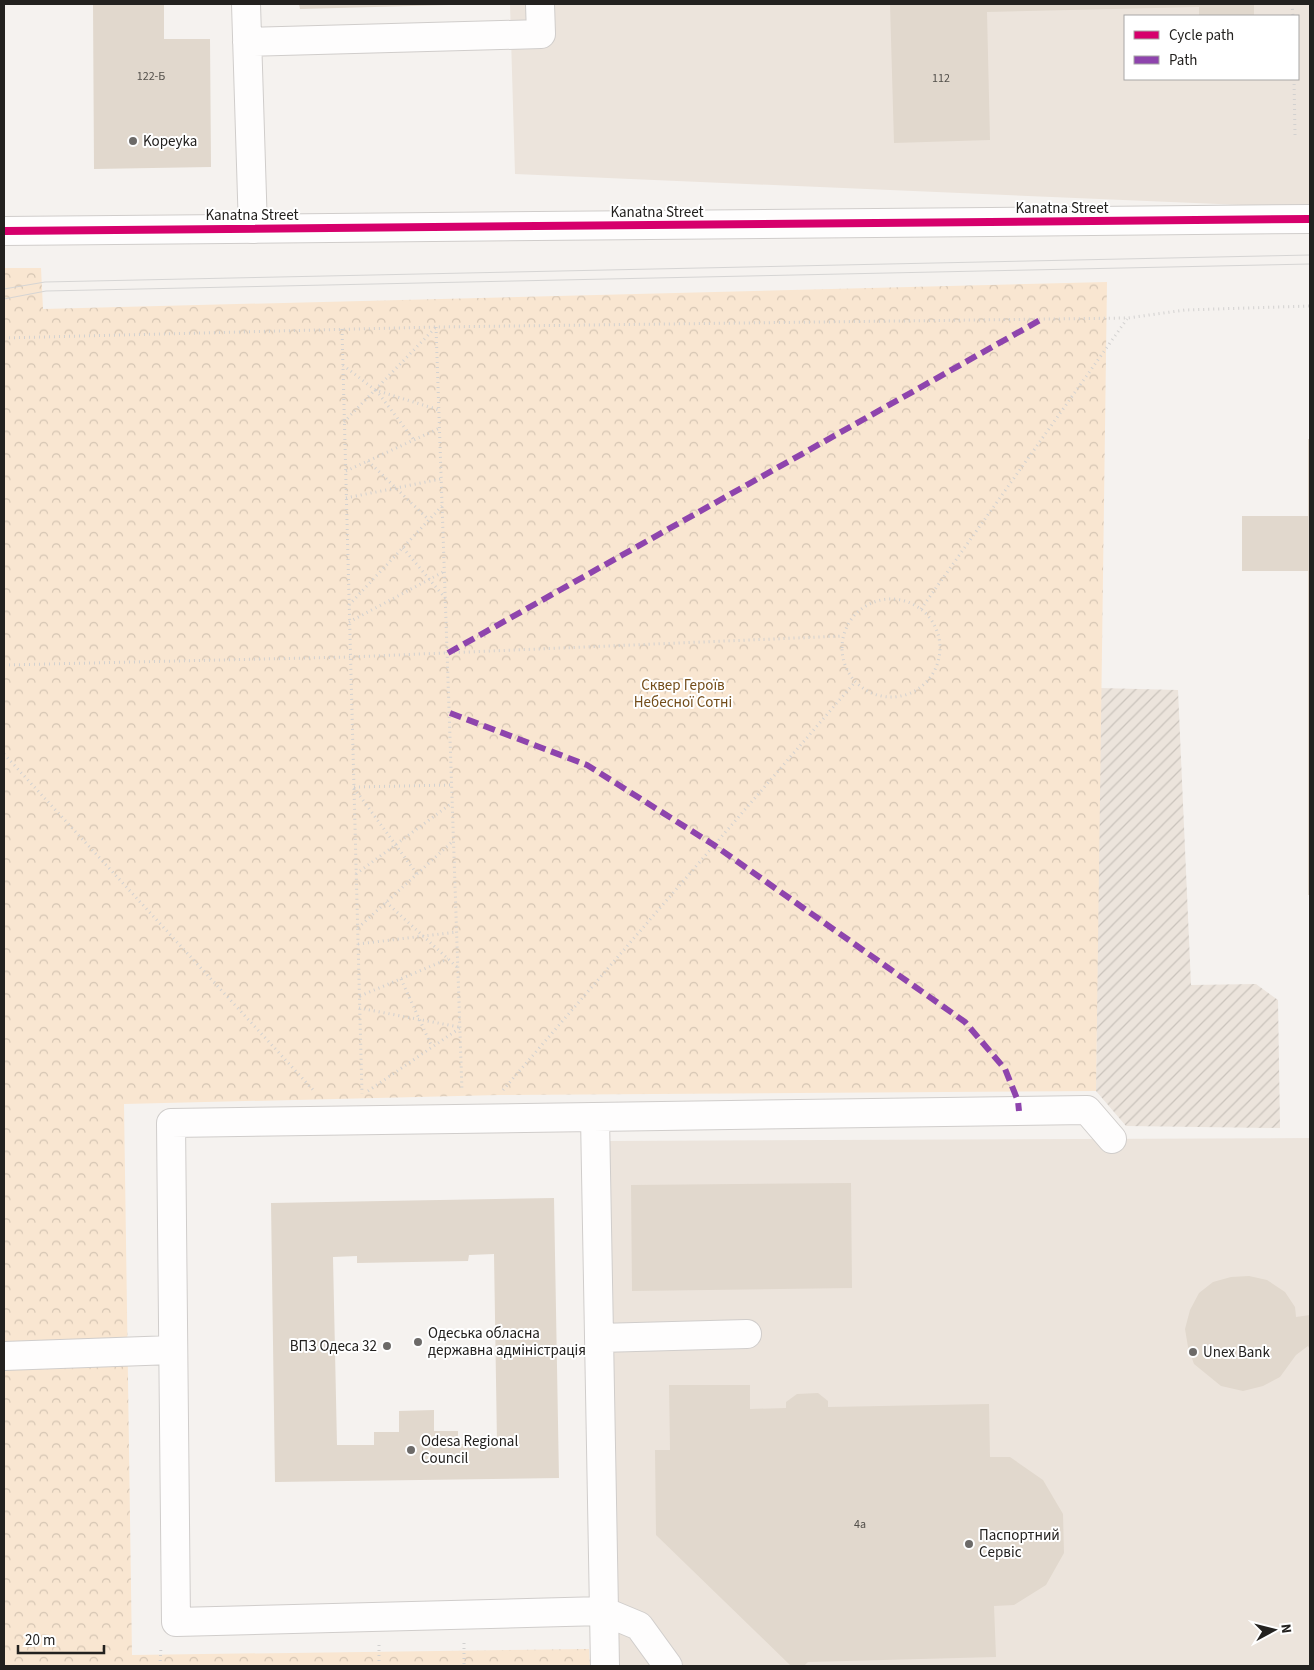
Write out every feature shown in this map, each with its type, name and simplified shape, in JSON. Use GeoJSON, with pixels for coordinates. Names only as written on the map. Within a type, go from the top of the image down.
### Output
{"type":"FeatureCollection","features":[{"type":"Feature","properties":{"kind":"main road"},"geometry":{"type":"LineString","coordinates":[[246,4],[253,229]]}},
{"type":"Feature","properties":{"kind":"main road"},"geometry":{"type":"LineString","coordinates":[[247,42],[541,34],[540,4]]}},
{"type":"Feature","properties":{"kind":"main road","name":"Kanatna Street"},"geometry":{"type":"LineString","coordinates":[[4,231],[1310,219]]}},
{"type":"Feature","properties":{"kind":"main road"},"geometry":{"type":"LineString","coordinates":[[668,1666],[639,1626],[603,1611],[176,1622],[171,1123],[355,1112],[471,1119],[1087,1110],[1112,1139]]}},
{"type":"Feature","properties":{"kind":"main road"},"geometry":{"type":"LineString","coordinates":[[595,1117],[605,1666]]}},
{"type":"Feature","properties":{"kind":"main road"},"geometry":{"type":"LineString","coordinates":[[599,1338],[747,1334]]}},
{"type":"Feature","properties":{"kind":"main road"},"geometry":{"type":"LineString","coordinates":[[4,1356],[173,1350]]}},
{"type":"Feature","properties":{"kind":"path"},"geometry":{"type":"LineString","coordinates":[[1294,80],[1295,135]]}},
{"type":"Feature","properties":{"kind":"path"},"geometry":{"type":"LineString","coordinates":[[4,338],[436,327],[1128,318],[1185,310],[1310,306]]}},
{"type":"Feature","properties":{"kind":"path"},"geometry":{"type":"LineString","coordinates":[[921,609],[1128,318]]}},
{"type":"Feature","properties":{"kind":"path"},"geometry":{"type":"LineString","coordinates":[[344,422],[436,327]]}},
{"type":"Feature","properties":{"kind":"path"},"geometry":{"type":"LineString","coordinates":[[436,327],[460,1028],[471,1119]]}},
{"type":"Feature","properties":{"kind":"path"},"geometry":{"type":"LineString","coordinates":[[342,330],[360,996],[355,1112]]}},
{"type":"Feature","properties":{"kind":"path"},"geometry":{"type":"LineString","coordinates":[[343,365],[375,390],[414,440]]}},
{"type":"Feature","properties":{"kind":"path"},"geometry":{"type":"LineString","coordinates":[[375,390],[439,410]]}},
{"type":"Feature","properties":{"kind":"path"},"geometry":{"type":"LineString","coordinates":[[346,471],[440,428]]}},
{"type":"Feature","properties":{"kind":"path"},"geometry":{"type":"LineString","coordinates":[[368,461],[429,520]]}},
{"type":"Feature","properties":{"kind":"path"},"geometry":{"type":"LineString","coordinates":[[346,498],[442,479]]}},
{"type":"Feature","properties":{"kind":"path"},"geometry":{"type":"LineString","coordinates":[[349,606],[443,506]]}},
{"type":"Feature","properties":{"kind":"path"},"geometry":{"type":"LineString","coordinates":[[403,548],[446,599]]}},
{"type":"Feature","properties":{"kind":"path"},"geometry":{"type":"LineString","coordinates":[[350,622],[445,571]]}},
{"type":"Feature","properties":{"kind":"path"},"geometry":{"type":"LineString","coordinates":[[891,599],[907,602],[921,609],[932,622],[938,636],[940,652],[936,668],[927,681],[907,694],[883,697],[868,692],[855,682],[846,668],[842,652],[843,636],[855,615],[861,609],[875,602],[891,599]]}},
{"type":"Feature","properties":{"kind":"path"},"geometry":{"type":"LineString","coordinates":[[4,664],[350,657],[843,636]]}},
{"type":"Feature","properties":{"kind":"path"},"geometry":{"type":"LineString","coordinates":[[471,1119],[855,682]]}},
{"type":"Feature","properties":{"kind":"path"},"geometry":{"type":"LineString","coordinates":[[4,754],[355,1112]]}},
{"type":"Feature","properties":{"kind":"path"},"geometry":{"type":"LineString","coordinates":[[354,788],[452,785]]}},
{"type":"Feature","properties":{"kind":"path"},"geometry":{"type":"LineString","coordinates":[[354,788],[417,874]]}},
{"type":"Feature","properties":{"kind":"path"},"geometry":{"type":"LineString","coordinates":[[356,874],[452,803]]}},
{"type":"Feature","properties":{"kind":"path"},"geometry":{"type":"LineString","coordinates":[[358,928],[454,841]]}},
{"type":"Feature","properties":{"kind":"path"},"geometry":{"type":"LineString","coordinates":[[386,902],[458,969]]}},
{"type":"Feature","properties":{"kind":"path"},"geometry":{"type":"LineString","coordinates":[[358,944],[457,932]]}},
{"type":"Feature","properties":{"kind":"path"},"geometry":{"type":"LineString","coordinates":[[360,996],[448,959]]}},
{"type":"Feature","properties":{"kind":"path"},"geometry":{"type":"LineString","coordinates":[[401,979],[432,1047]]}},
{"type":"Feature","properties":{"kind":"path"},"geometry":{"type":"LineString","coordinates":[[360,1008],[460,1028]]}},
{"type":"Feature","properties":{"kind":"path"},"geometry":{"type":"LineString","coordinates":[[355,1112],[432,1047],[460,1028]]}},
{"type":"Feature","properties":{"kind":"shaded area"},"geometry":{"type":"Polygon","coordinates":[[[510,4],[1310,4],[1310,208],[515,174],[510,4]]]}},
{"type":"Feature","properties":{"kind":"shaded area"},"geometry":{"type":"Polygon","coordinates":[[[1100,688],[1178,690],[1191,985],[1256,984],[1278,1000],[1280,1128],[1126,1126],[1096,1091],[1100,688]]]}},
{"type":"Feature","properties":{"kind":"shaded area"},"geometry":{"type":"Polygon","coordinates":[[[1310,1138],[1310,1666],[616,1666],[605,1141],[1310,1138]]]}},
{"type":"Feature","properties":{"kind":"green space","name":"Сквер Героїв Небесної Сотні"},"geometry":{"type":"Polygon","coordinates":[[[4,268],[41,268],[43,309],[1107,282],[1096,1091],[499,1095],[124,1104],[132,1655],[589,1649],[590,1666],[4,1666],[4,268]]]}},
{"type":"Feature","properties":{"kind":"building"},"geometry":{"type":"Polygon","coordinates":[[[93,4],[164,4],[164,39],[210,39],[211,167],[94,169],[93,4]]]}},
{"type":"Feature","properties":{"kind":"building"},"geometry":{"type":"Polygon","coordinates":[[[299,4],[449,4],[449,5],[300,9],[299,4]]]}},
{"type":"Feature","properties":{"kind":"building"},"geometry":{"type":"Polygon","coordinates":[[[890,4],[1254,4],[1254,15],[1199,15],[1199,7],[987,12],[990,140],[894,143],[890,4]]]}},
{"type":"Feature","properties":{"kind":"building"},"geometry":{"type":"Polygon","coordinates":[[[1308,439],[1310,439],[1310,895],[1308,895],[1308,571],[1242,571],[1242,516],[1308,516],[1308,439]]]}},
{"type":"Feature","properties":{"kind":"building"},"geometry":{"type":"Polygon","coordinates":[[[851,1183],[852,1288],[632,1291],[631,1185],[851,1183]]]}},
{"type":"Feature","properties":{"kind":"building"},"geometry":{"type":"Polygon","coordinates":[[[554,1198],[559,1478],[275,1482],[271,1203],[554,1198]],[[494,1254],[469,1255],[468,1261],[357,1263],[357,1256],[333,1257],[337,1445],[374,1445],[374,1432],[399,1432],[399,1411],[434,1410],[434,1431],[458,1431],[458,1444],[497,1443],[494,1254]]]}},
{"type":"Feature","properties":{"kind":"building"},"geometry":{"type":"Polygon","coordinates":[[[1249,1276],[1267,1280],[1285,1292],[1295,1307],[1296,1317],[1310,1315],[1310,1350],[1308,1346],[1296,1355],[1280,1377],[1263,1386],[1243,1391],[1221,1386],[1194,1364],[1188,1347],[1185,1329],[1190,1310],[1199,1293],[1213,1282],[1231,1277],[1249,1276]]]}},
{"type":"Feature","properties":{"kind":"building"},"geometry":{"type":"Polygon","coordinates":[[[669,1385],[750,1385],[750,1409],[786,1408],[786,1402],[797,1394],[818,1393],[828,1401],[828,1407],[989,1404],[990,1457],[1010,1457],[1043,1480],[1063,1514],[1064,1553],[1046,1585],[1014,1605],[994,1606],[996,1657],[808,1662],[804,1666],[791,1666],[656,1535],[655,1450],[670,1450],[669,1385]]]}},
{"type":"Feature","properties":{"kind":"tram line"},"geometry":{"type":"LineString","coordinates":[[4,289],[45,282],[1310,255]]}},
{"type":"Feature","properties":{"kind":"tram line"},"geometry":{"type":"LineString","coordinates":[[4,299],[46,291],[1310,264]]}},
{"type":"Feature","properties":{"kind":"marked path"},"geometry":{"type":"LineString","coordinates":[[448,653],[1042,319]]}},
{"type":"Feature","properties":{"kind":"marked path"},"geometry":{"type":"LineString","coordinates":[[450,713],[587,765],[714,845],[965,1022],[1005,1069],[1018,1101],[1019,1111]]}},
{"type":"Feature","properties":{"kind":"cycle path"},"geometry":{"type":"LineString","coordinates":[[4,231],[1310,219]]}},
{"type":"Feature","properties":{"kind":"place","name":"Kopeyka"},"geometry":{"type":"Point","coordinates":[133,141]}},
{"type":"Feature","properties":{"kind":"place","name":"Одеська обласна державна адміністрація"},"geometry":{"type":"Point","coordinates":[418,1342]}},
{"type":"Feature","properties":{"kind":"place","name":"ВПЗ Одеса 32"},"geometry":{"type":"Point","coordinates":[387,1346]}},
{"type":"Feature","properties":{"kind":"place","name":"Unex Bank"},"geometry":{"type":"Point","coordinates":[1193,1352]}},
{"type":"Feature","properties":{"kind":"place","name":"Odesa Regional Council"},"geometry":{"type":"Point","coordinates":[411,1450]}},
{"type":"Feature","properties":{"kind":"place","name":"Паспортний Сервіс"},"geometry":{"type":"Point","coordinates":[969,1544]}}]}
